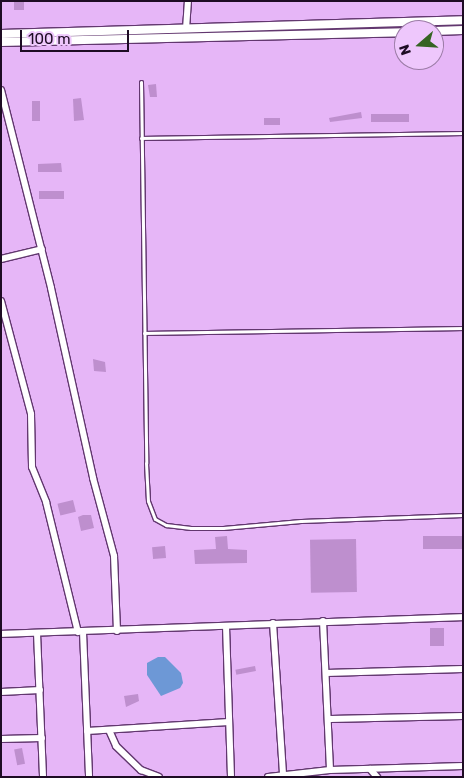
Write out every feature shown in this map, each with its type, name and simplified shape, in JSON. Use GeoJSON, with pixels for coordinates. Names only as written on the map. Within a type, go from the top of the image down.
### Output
{"type":"FeatureCollection","features":[{"type":"Feature","properties":{"kind":"street"},"geometry":{"type":"LineString","coordinates":[[186,29],[188,1]]}},
{"type":"Feature","properties":{"kind":"street"},"geometry":{"type":"LineString","coordinates":[[1,34],[463,20]]}},
{"type":"Feature","properties":{"kind":"street"},"geometry":{"type":"LineString","coordinates":[[444,31],[463,30]]}},
{"type":"Feature","properties":{"kind":"street"},"geometry":{"type":"LineString","coordinates":[[1,42],[394,32]]}},
{"type":"Feature","properties":{"kind":"street"},"geometry":{"type":"LineString","coordinates":[[1,90],[42,249],[93,478],[114,556],[117,631]]}},
{"type":"Feature","properties":{"kind":"street"},"geometry":{"type":"LineString","coordinates":[[1,259],[42,249]]}},
{"type":"Feature","properties":{"kind":"street"},"geometry":{"type":"LineString","coordinates":[[1,301],[31,414],[32,466],[46,502],[81,632],[90,777]]}},
{"type":"Feature","properties":{"kind":"street"},"geometry":{"type":"LineString","coordinates":[[1,634],[463,617]]}},
{"type":"Feature","properties":{"kind":"street"},"geometry":{"type":"LineString","coordinates":[[323,621],[330,719],[330,770]]}},
{"type":"Feature","properties":{"kind":"street"},"geometry":{"type":"LineString","coordinates":[[273,623],[283,774]]}},
{"type":"Feature","properties":{"kind":"street"},"geometry":{"type":"LineString","coordinates":[[226,626],[231,777]]}},
{"type":"Feature","properties":{"kind":"street"},"geometry":{"type":"LineString","coordinates":[[37,633],[43,777]]}},
{"type":"Feature","properties":{"kind":"street"},"geometry":{"type":"LineString","coordinates":[[326,673],[463,669]]}},
{"type":"Feature","properties":{"kind":"street"},"geometry":{"type":"LineString","coordinates":[[1,692],[40,690]]}},
{"type":"Feature","properties":{"kind":"street"},"geometry":{"type":"LineString","coordinates":[[330,719],[463,716]]}},
{"type":"Feature","properties":{"kind":"street"},"geometry":{"type":"LineString","coordinates":[[87,731],[229,722]]}},
{"type":"Feature","properties":{"kind":"street"},"geometry":{"type":"LineString","coordinates":[[108,730],[116,746],[141,770],[159,777]]}},
{"type":"Feature","properties":{"kind":"street"},"geometry":{"type":"LineString","coordinates":[[1,739],[42,738]]}},
{"type":"Feature","properties":{"kind":"street"},"geometry":{"type":"LineString","coordinates":[[268,777],[330,770],[463,766]]}},
{"type":"Feature","properties":{"kind":"street"},"geometry":{"type":"LineString","coordinates":[[370,768],[377,777]]}},
{"type":"Feature","properties":{"kind":"lane"},"geometry":{"type":"LineString","coordinates":[[141,82],[148,501],[155,519],[166,525],[191,528],[223,528],[301,521],[463,515]]}},
{"type":"Feature","properties":{"kind":"lane"},"geometry":{"type":"LineString","coordinates":[[141,138],[463,133]]}},
{"type":"Feature","properties":{"kind":"lane"},"geometry":{"type":"LineString","coordinates":[[144,333],[463,328]]}},
{"type":"Feature","properties":{"kind":"water"},"geometry":{"type":"Polygon","coordinates":[[[158,657],[165,657],[181,673],[183,683],[180,688],[161,696],[147,675],[147,663],[158,657]]]}},
{"type":"Feature","properties":{"kind":"building"},"geometry":{"type":"Polygon","coordinates":[[[14,1],[24,1],[24,10],[14,10],[14,1]]]}},
{"type":"Feature","properties":{"kind":"building"},"geometry":{"type":"Polygon","coordinates":[[[156,84],[157,97],[150,97],[148,85],[156,84]]]}},
{"type":"Feature","properties":{"kind":"building"},"geometry":{"type":"Polygon","coordinates":[[[81,98],[84,120],[74,121],[73,99],[81,98]]]}},
{"type":"Feature","properties":{"kind":"building"},"geometry":{"type":"Polygon","coordinates":[[[32,101],[40,101],[40,121],[32,121],[32,101]]]}},
{"type":"Feature","properties":{"kind":"building"},"geometry":{"type":"Polygon","coordinates":[[[361,112],[362,118],[330,122],[329,118],[361,112]]]}},
{"type":"Feature","properties":{"kind":"building"},"geometry":{"type":"Polygon","coordinates":[[[371,114],[409,114],[409,122],[371,122],[371,114]]]}},
{"type":"Feature","properties":{"kind":"building"},"geometry":{"type":"Polygon","coordinates":[[[264,118],[280,118],[280,125],[264,125],[264,118]]]}},
{"type":"Feature","properties":{"kind":"building"},"geometry":{"type":"Polygon","coordinates":[[[61,163],[62,172],[38,172],[38,164],[61,163]]]}},
{"type":"Feature","properties":{"kind":"building"},"geometry":{"type":"Polygon","coordinates":[[[39,191],[64,191],[64,199],[39,199],[39,191]]]}},
{"type":"Feature","properties":{"kind":"building"},"geometry":{"type":"Polygon","coordinates":[[[93,359],[105,362],[106,372],[94,371],[93,359]]]}},
{"type":"Feature","properties":{"kind":"building"},"geometry":{"type":"Polygon","coordinates":[[[73,500],[76,512],[60,516],[57,504],[73,500]]]}},
{"type":"Feature","properties":{"kind":"building"},"geometry":{"type":"Polygon","coordinates":[[[91,515],[94,528],[81,531],[78,517],[91,515]]]}},
{"type":"Feature","properties":{"kind":"building"},"geometry":{"type":"Polygon","coordinates":[[[227,536],[228,549],[247,550],[247,563],[195,564],[194,550],[216,549],[215,537],[227,536]]]}},
{"type":"Feature","properties":{"kind":"building"},"geometry":{"type":"Polygon","coordinates":[[[423,536],[463,536],[463,549],[423,549],[423,536]]]}},
{"type":"Feature","properties":{"kind":"building"},"geometry":{"type":"Polygon","coordinates":[[[356,539],[357,592],[311,593],[310,540],[356,539]]]}},
{"type":"Feature","properties":{"kind":"building"},"geometry":{"type":"Polygon","coordinates":[[[165,546],[166,558],[153,559],[152,547],[165,546]]]}},
{"type":"Feature","properties":{"kind":"building"},"geometry":{"type":"Polygon","coordinates":[[[430,628],[444,628],[444,646],[430,646],[430,628]]]}},
{"type":"Feature","properties":{"kind":"building"},"geometry":{"type":"Polygon","coordinates":[[[255,666],[256,671],[236,675],[235,670],[255,666]]]}},
{"type":"Feature","properties":{"kind":"building"},"geometry":{"type":"Polygon","coordinates":[[[138,694],[139,701],[126,707],[124,696],[138,694]]]}},
{"type":"Feature","properties":{"kind":"building"},"geometry":{"type":"Polygon","coordinates":[[[22,748],[25,764],[17,765],[14,750],[22,748]]]}}]}
